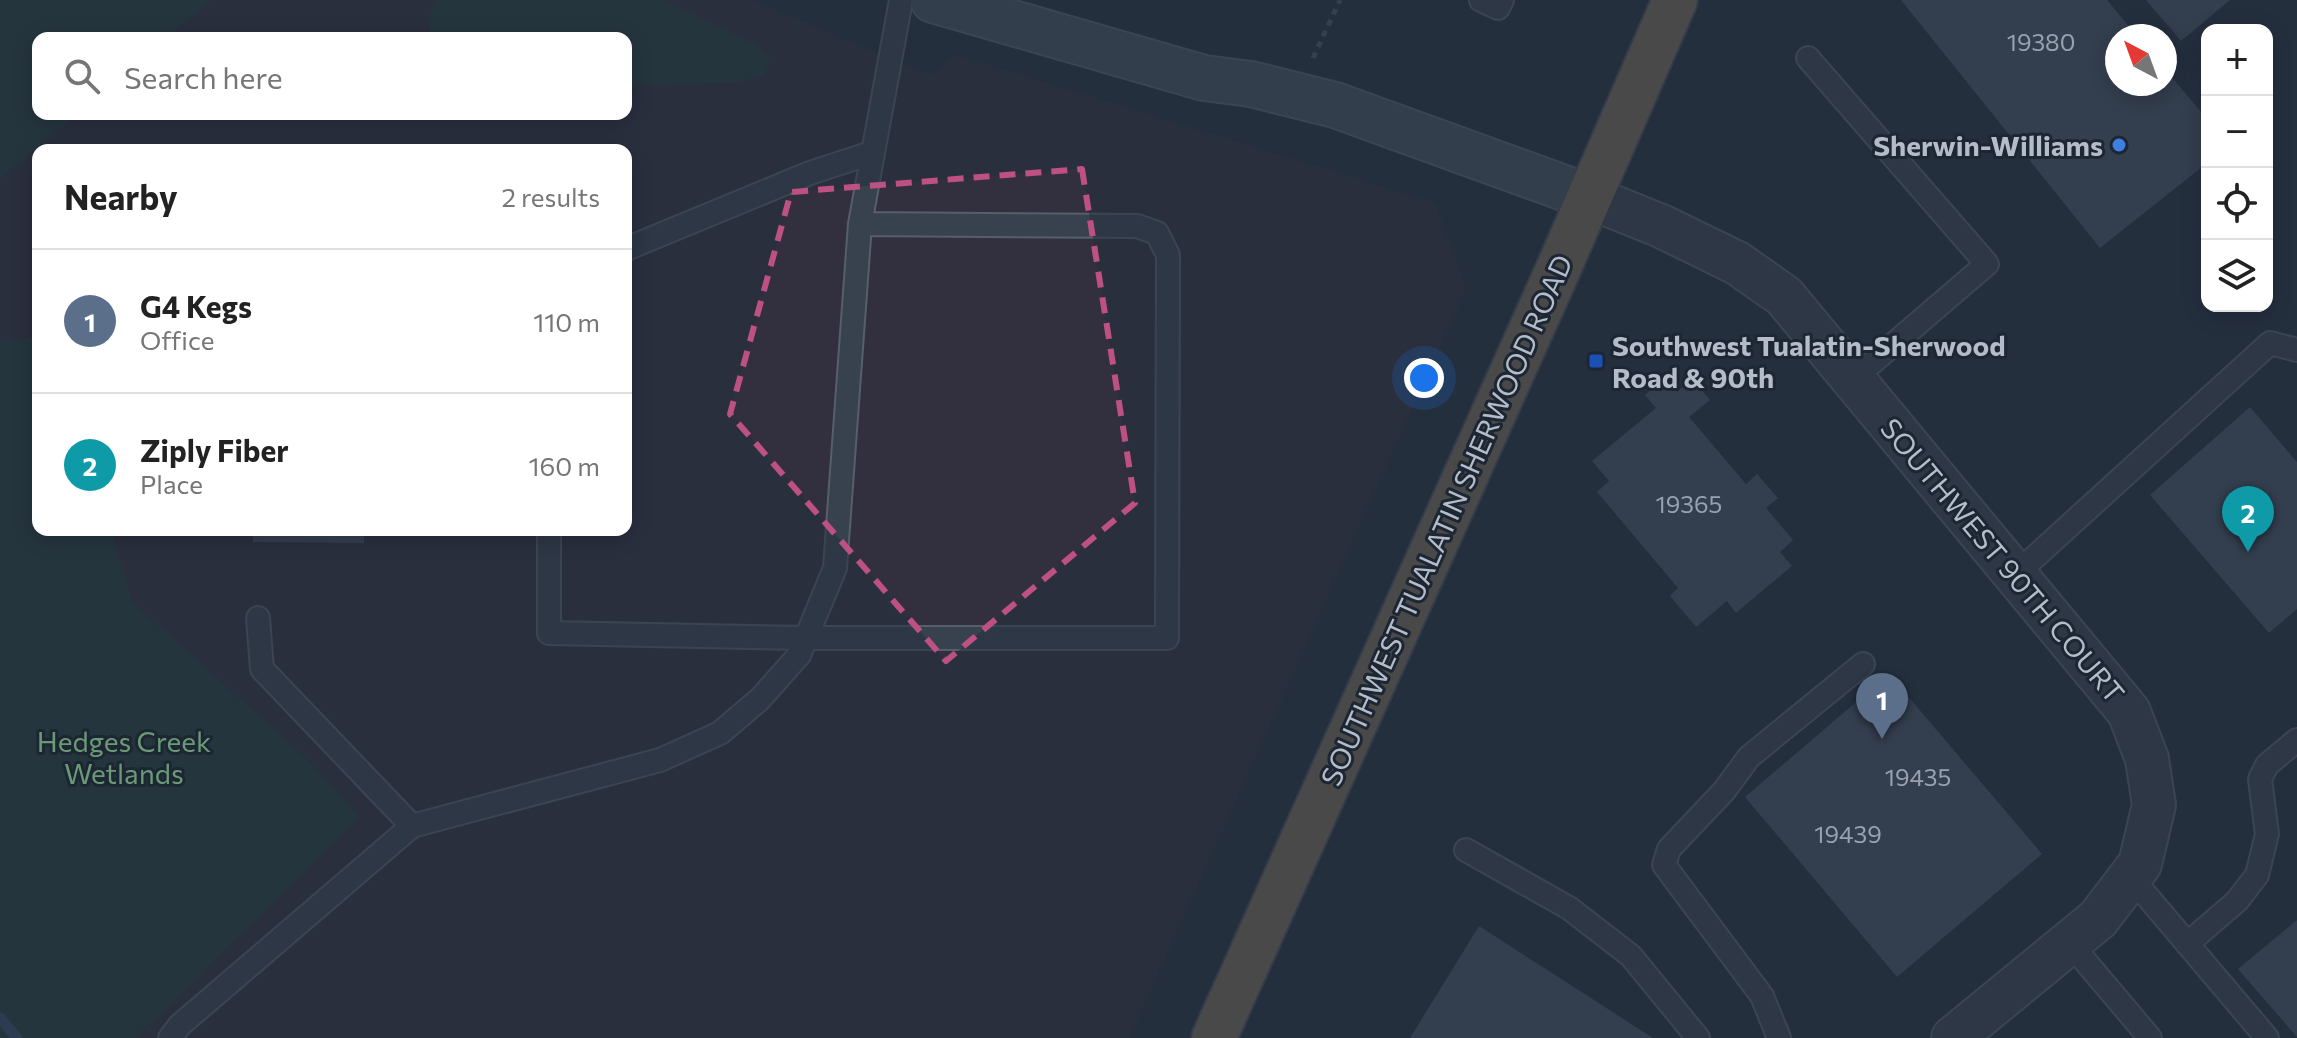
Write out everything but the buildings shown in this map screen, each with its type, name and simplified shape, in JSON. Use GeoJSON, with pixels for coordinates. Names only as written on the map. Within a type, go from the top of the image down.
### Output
{"type":"FeatureCollection","features":[{"type":"Feature","properties":{"kind":"highway","name":"SOUTHWEST TUALATIN SHERWOOD ROAD"},"geometry":{"type":"LineString","coordinates":[[1214,1038],[1675,0]]}},
{"type":"Feature","properties":{"kind":"street"},"geometry":{"type":"LineString","coordinates":[[933,0],[1204,78],[1251,84],[1335,105],[1589,197]]}},
{"type":"Feature","properties":{"kind":"street","name":"SOUTHWEST 90TH COURT"},"geometry":{"type":"LineString","coordinates":[[1589,197],[1661,226],[1737,263],[1784,296],[2129,712],[2147,759],[2154,805],[2140,864],[2098,919],[1953,1038]]}},
{"type":"Feature","properties":{"kind":"lane"},"geometry":{"type":"LineString","coordinates":[[170,1038],[180,1025],[412,826],[660,760],[720,733],[760,699],[799,655],[835,568],[860,224],[901,0]]}},
{"type":"Feature","properties":{"kind":"lane"},"geometry":{"type":"LineString","coordinates":[[1481,0],[1498,8],[1502,0]]}},
{"type":"Feature","properties":{"kind":"lane"},"geometry":{"type":"LineString","coordinates":[[1808,58],[1987,264],[1853,379]]}},
{"type":"Feature","properties":{"kind":"lane"},"geometry":{"type":"LineString","coordinates":[[632,247],[810,173],[871,153]]}},
{"type":"Feature","properties":{"kind":"lane"},"geometry":{"type":"LineString","coordinates":[[549,536],[549,633],[806,638],[1167,638],[1168,255],[1157,233],[1137,226],[860,224]]}},
{"type":"Feature","properties":{"kind":"lane"},"geometry":{"type":"LineString","coordinates":[[2015,575],[2270,343],[2297,350]]}},
{"type":"Feature","properties":{"kind":"lane"},"geometry":{"type":"LineString","coordinates":[[258,618],[262,669],[412,826]]}},
{"type":"Feature","properties":{"kind":"lane"},"geometry":{"type":"LineString","coordinates":[[1779,1038],[1762,996],[1664,865],[1669,849],[1724,791],[1749,757],[1863,664]]}},
{"type":"Feature","properties":{"kind":"lane"},"geometry":{"type":"LineString","coordinates":[[2187,944],[2237,901],[2257,875],[2267,834],[2260,779],[2267,765],[2297,740]]}},
{"type":"Feature","properties":{"kind":"lane"},"geometry":{"type":"LineString","coordinates":[[1466,850],[1569,908],[1631,956],[1698,1038]]}},
{"type":"Feature","properties":{"kind":"lane"},"geometry":{"type":"LineString","coordinates":[[2130,876],[2267,1038]]}},
{"type":"Feature","properties":{"kind":"lane"},"geometry":{"type":"LineString","coordinates":[[2069,942],[2150,1038]]}},
{"type":"Feature","properties":{"kind":"path"},"geometry":{"type":"LineString","coordinates":[[1295,95],[1340,0]]}},
{"type":"Feature","properties":{"kind":"highlighted area"},"geometry":{"type":"Polygon","coordinates":[[[1082,169],[1135,503],[946,661],[730,414],[791,192],[1082,169]]]}},
{"type":"Feature","properties":{"kind":"shaded area"},"geometry":{"type":"Polygon","coordinates":[[[211,0],[751,0],[932,76],[956,55],[1435,203],[1466,288],[1129,1038],[135,1038],[359,817],[307,759],[132,602],[114,536],[632,536],[632,144],[41,144],[70,120],[632,120],[632,32],[173,32],[211,0]]]}},
{"type":"Feature","properties":{"kind":"shaded area"},"geometry":{"type":"Polygon","coordinates":[[[32,152],[32,337],[0,340],[0,179],[32,152]]]}},
{"type":"Feature","properties":{"kind":"green space"},"geometry":{"type":"Polygon","coordinates":[[[0,0],[211,0],[173,32],[32,32],[32,120],[70,120],[41,144],[32,144],[32,152],[0,179],[0,0]]]}},
{"type":"Feature","properties":{"kind":"green space"},"geometry":{"type":"Polygon","coordinates":[[[438,0],[661,0],[754,44],[770,60],[763,75],[737,82],[632,85],[632,32],[430,32],[428,18],[438,0]]]}},
{"type":"Feature","properties":{"kind":"green space","name":"Hedges Creek Wetlands"},"geometry":{"type":"Polygon","coordinates":[[[32,337],[32,536],[114,536],[132,602],[307,759],[359,817],[135,1038],[0,1038],[0,340],[32,337]]]}},
{"type":"Feature","properties":{"kind":"waterway"},"geometry":{"type":"LineString","coordinates":[[0,1018],[17,1038]]}},
{"type":"Feature","properties":{"kind":"place","name":"Sherwin-Williams"},"geometry":{"type":"Point","coordinates":[2119,145]}},
{"type":"Feature","properties":{"kind":"place","name":"Southwest Tualatin-Sherwood Road & 90th"},"geometry":{"type":"Point","coordinates":[1596,361]}},
{"type":"Feature","properties":{"kind":"place","name":"Ziply Fiber"},"geometry":{"type":"Point","coordinates":[2248,552]}},
{"type":"Feature","properties":{"kind":"place","name":"G4 Kegs"},"geometry":{"type":"Point","coordinates":[1882,739]}}]}
